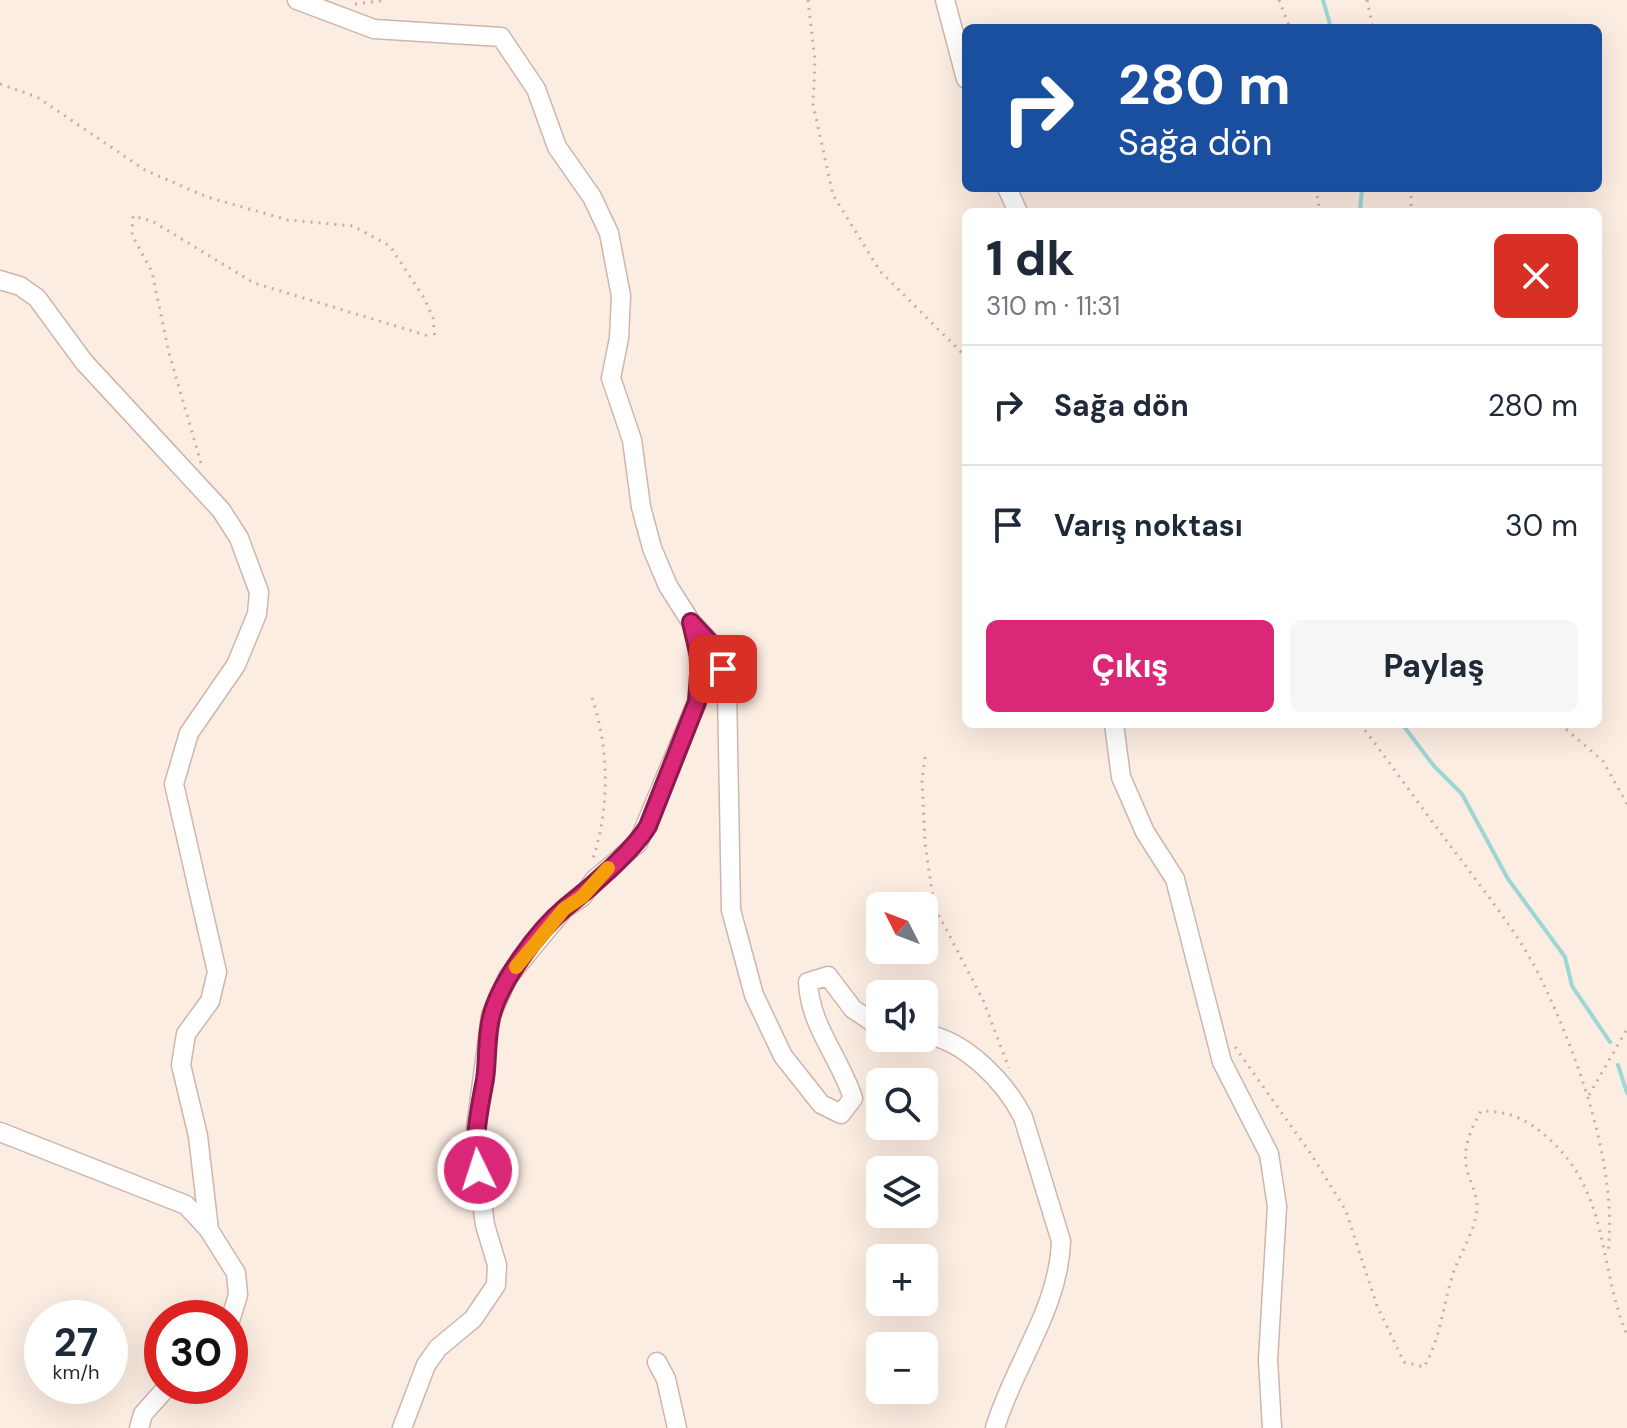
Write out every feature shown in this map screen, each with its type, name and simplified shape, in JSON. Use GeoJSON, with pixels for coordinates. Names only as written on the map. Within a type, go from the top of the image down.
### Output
{"type":"FeatureCollection","features":[{"type":"Feature","properties":{"kind":"street"},"geometry":{"type":"LineString","coordinates":[[297,0],[374,29],[501,37],[536,89],[557,147],[592,197],[609,233],[622,306],[611,378],[632,440],[641,507],[652,548],[668,586],[691,622],[717,650],[725,679],[729,711],[727,783],[731,910],[754,995],[768,1027],[807,1089],[821,1104],[841,1114],[853,1098],[846,1078],[814,1022],[808,982],[828,976],[853,1009],[866,1018]]}},
{"type":"Feature","properties":{"kind":"street"},"geometry":{"type":"LineString","coordinates":[[945,0],[962,64]]}},
{"type":"Feature","properties":{"kind":"street"},"geometry":{"type":"LineString","coordinates":[[0,280],[20,286],[37,298],[84,362],[208,494],[239,538],[259,592],[250,635],[230,674],[189,733],[174,784],[217,972],[210,1001],[186,1034],[181,1065],[198,1136],[209,1230]]}},
{"type":"Feature","properties":{"kind":"street"},"geometry":{"type":"LineString","coordinates":[[402,1428],[426,1365],[438,1348],[473,1319],[496,1285],[497,1265],[485,1225],[474,1143],[491,1015],[508,977],[520,960],[564,909],[582,897],[594,880],[638,843],[648,826],[697,702],[700,661],[691,622]]}},
{"type":"Feature","properties":{"kind":"street"},"geometry":{"type":"LineString","coordinates":[[1115,728],[1121,777],[1145,832],[1175,879],[1222,1062],[1269,1154],[1277,1206],[1268,1360],[1272,1428]]}},
{"type":"Feature","properties":{"kind":"street"},"geometry":{"type":"LineString","coordinates":[[938,1041],[966,1055],[1000,1081],[1014,1099],[1023,1117],[1061,1241],[1061,1261],[1051,1300],[995,1428]]}},
{"type":"Feature","properties":{"kind":"street"},"geometry":{"type":"LineString","coordinates":[[0,1132],[186,1205],[209,1230],[236,1273],[236,1300]]}},
{"type":"Feature","properties":{"kind":"street"},"geometry":{"type":"LineString","coordinates":[[657,1362],[666,1379],[677,1428]]}},
{"type":"Feature","properties":{"kind":"street"},"geometry":{"type":"LineString","coordinates":[[142,1423],[155,1404]]}},
{"type":"Feature","properties":{"kind":"path"},"geometry":{"type":"LineString","coordinates":[[808,0],[815,50],[813,104],[833,195],[880,271],[962,353]]}},
{"type":"Feature","properties":{"kind":"path"},"geometry":{"type":"LineString","coordinates":[[1279,0],[1288,24]]}},
{"type":"Feature","properties":{"kind":"path"},"geometry":{"type":"LineString","coordinates":[[1367,0],[1372,24]]}},
{"type":"Feature","properties":{"kind":"path"},"geometry":{"type":"LineString","coordinates":[[0,84],[37,97],[145,170],[207,197],[288,220],[353,226],[382,241],[403,261],[419,288],[433,318],[433,338],[254,283],[152,221],[133,216],[132,235],[152,272],[164,332],[208,494]]}},
{"type":"Feature","properties":{"kind":"path"},"geometry":{"type":"LineString","coordinates":[[587,867],[599,840],[605,800],[602,738],[592,698]]}},
{"type":"Feature","properties":{"kind":"path"},"geometry":{"type":"LineString","coordinates":[[1363,728],[1480,883],[1543,983],[1588,1096],[1608,1194],[1608,1256]]}},
{"type":"Feature","properties":{"kind":"path"},"geometry":{"type":"LineString","coordinates":[[1565,728],[1603,761],[1627,804]]}},
{"type":"Feature","properties":{"kind":"path"},"geometry":{"type":"LineString","coordinates":[[925,757],[922,779],[925,843],[934,906],[992,1020],[1012,1077],[1014,1099]]}},
{"type":"Feature","properties":{"kind":"path"},"geometry":{"type":"LineString","coordinates":[[1588,1096],[1627,1029]]}},
{"type":"Feature","properties":{"kind":"path"},"geometry":{"type":"LineString","coordinates":[[1231,1042],[1319,1166],[1346,1211],[1377,1306],[1404,1362],[1424,1367],[1434,1350],[1455,1268],[1472,1229],[1477,1210],[1475,1189],[1467,1171],[1466,1150],[1471,1129],[1481,1111],[1502,1111],[1521,1118],[1568,1157],[1588,1192],[1608,1256],[1627,1335]]}},
{"type":"Feature","properties":{"kind":"waterway"},"geometry":{"type":"LineString","coordinates":[[1323,0],[1330,24]]}},
{"type":"Feature","properties":{"kind":"waterway"},"geometry":{"type":"LineString","coordinates":[[1360,208],[1362,192]]}},
{"type":"Feature","properties":{"kind":"waterway"},"geometry":{"type":"LineString","coordinates":[[1405,728],[1434,766],[1462,794],[1508,879],[1565,957],[1572,986],[1610,1042]]}},
{"type":"Feature","properties":{"kind":"waterway"},"geometry":{"type":"LineString","coordinates":[[1618,1065],[1627,1093]]}},
{"type":"Feature","properties":{"kind":"slow traffic"},"geometry":{"type":"LineString","coordinates":[[516,967],[564,909],[582,897],[594,880],[608,868]]}},
{"type":"Feature","properties":{"kind":"route"},"geometry":{"type":"LineString","coordinates":[[478,1170],[474,1143],[475,1119],[485,1079],[487,1037],[491,1015],[508,977],[564,909],[582,897],[594,880],[638,843],[648,826],[697,702],[701,681],[700,661],[691,622],[717,650],[723,669]]}}]}
